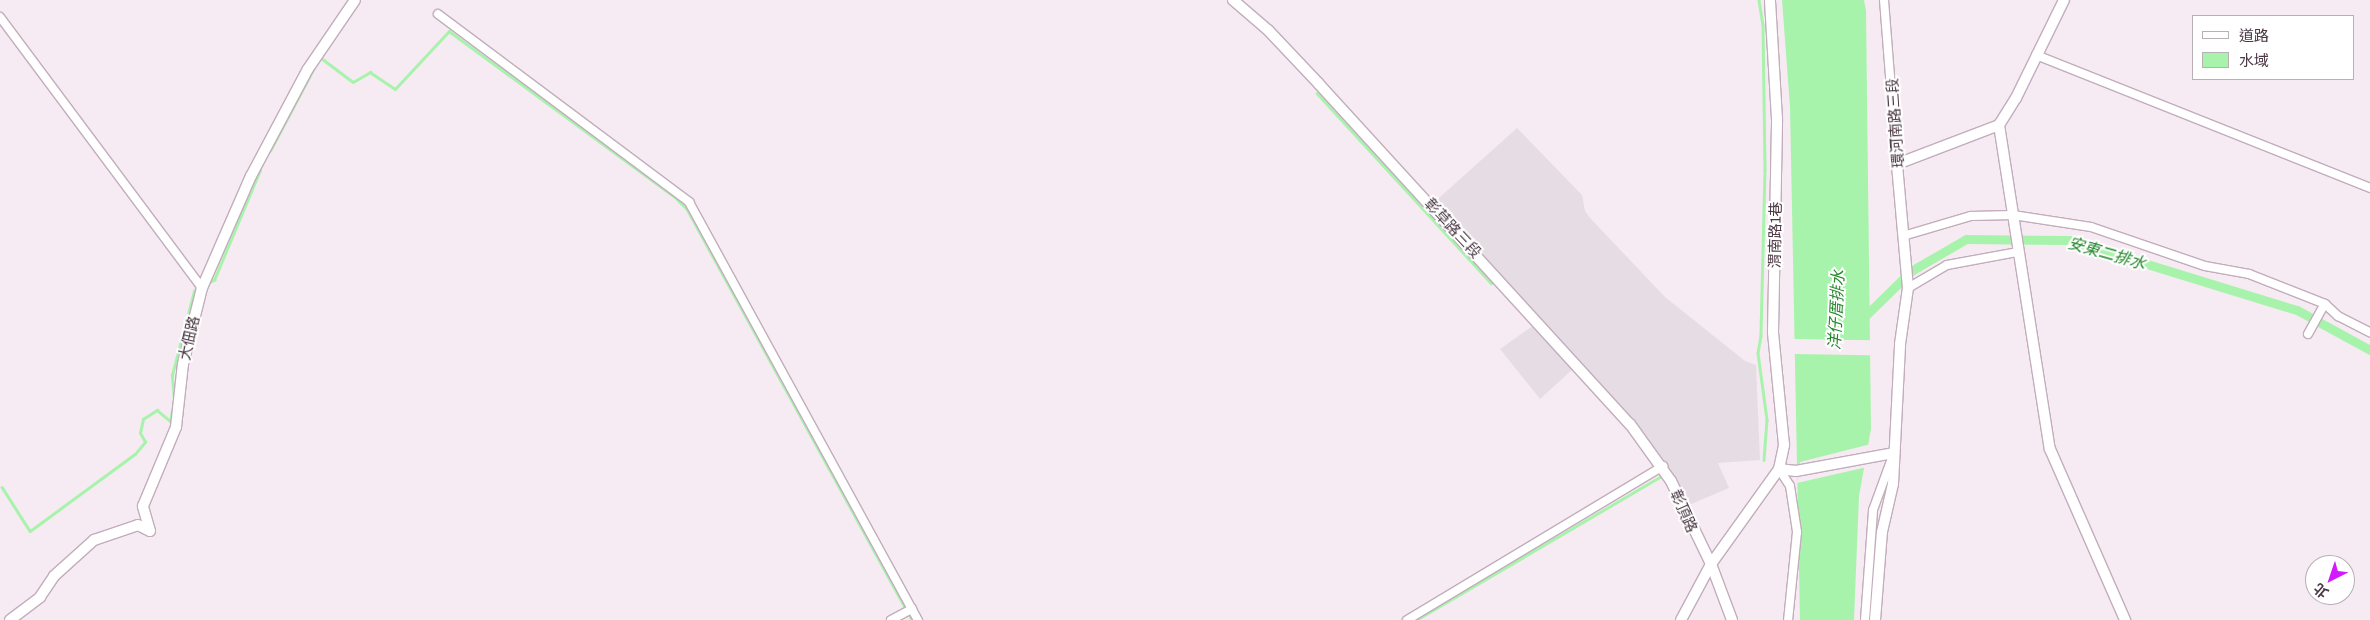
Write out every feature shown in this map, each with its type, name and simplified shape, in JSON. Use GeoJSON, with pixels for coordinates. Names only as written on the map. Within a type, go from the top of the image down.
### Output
{"type":"FeatureCollection","features":[{"type":"Feature","properties":{"kind":"street","name":"大佃路"},"geometry":{"type":"LineString","coordinates":[[10,620],[33,603],[54,576],[94,540],[138,525],[150,531],[143,506],[176,427],[183,364],[202,288],[251,176],[308,70],[355,0]]}},
{"type":"Feature","properties":{"kind":"street","name":"彰草路三段"},"geometry":{"type":"LineString","coordinates":[[1233,0],[1268,30],[1508,286],[1630,424],[1663,466]]}},
{"type":"Feature","properties":{"kind":"street","name":"渭南路1巷"},"geometry":{"type":"LineString","coordinates":[[1770,0],[1778,119],[1773,332],[1784,445],[1779,469]]}},
{"type":"Feature","properties":{"kind":"street","name":"環河南路三段"},"geometry":{"type":"LineString","coordinates":[[1875,620],[1882,532],[1892,484],[1900,344],[1908,288],[1884,0]]}},
{"type":"Feature","properties":{"kind":"street"},"geometry":{"type":"LineString","coordinates":[[2064,0],[1999,125],[2014,219],[2016,249],[2050,449],[2125,620]]}},
{"type":"Feature","properties":{"kind":"street"},"geometry":{"type":"LineString","coordinates":[[438,14],[689,202],[918,620]]}},
{"type":"Feature","properties":{"kind":"street"},"geometry":{"type":"LineString","coordinates":[[0,17],[202,288]]}},
{"type":"Feature","properties":{"kind":"street"},"geometry":{"type":"LineString","coordinates":[[2036,55],[2370,188]]}},
{"type":"Feature","properties":{"kind":"street"},"geometry":{"type":"LineString","coordinates":[[1897,164],[1999,125]]}},
{"type":"Feature","properties":{"kind":"street"},"geometry":{"type":"LineString","coordinates":[[1903,236],[1971,216],[2091,227],[2205,266],[2249,274],[2325,304],[2338,316],[2370,332]]}},
{"type":"Feature","properties":{"kind":"street"},"geometry":{"type":"LineString","coordinates":[[1908,288],[1947,265],[2016,249]]}},
{"type":"Feature","properties":{"kind":"street"},"geometry":{"type":"LineString","coordinates":[[2308,334],[2322,309]]}},
{"type":"Feature","properties":{"kind":"street"},"geometry":{"type":"LineString","coordinates":[[1779,469],[1796,471],[1894,453]]}},
{"type":"Feature","properties":{"kind":"street"},"geometry":{"type":"LineString","coordinates":[[1865,620],[1873,510],[1894,453]]}},
{"type":"Feature","properties":{"kind":"street"},"geometry":{"type":"LineString","coordinates":[[1407,620],[1663,466]]}},
{"type":"Feature","properties":{"kind":"street","name":"彰頂路"},"geometry":{"type":"LineString","coordinates":[[1663,466],[1708,560],[1732,620]]}},
{"type":"Feature","properties":{"kind":"street"},"geometry":{"type":"LineString","coordinates":[[1681,620],[1708,560],[1779,469]]}},
{"type":"Feature","properties":{"kind":"street"},"geometry":{"type":"LineString","coordinates":[[1779,469],[1790,486],[1797,532],[1788,620]]}},
{"type":"Feature","properties":{"kind":"street"},"geometry":{"type":"LineString","coordinates":[[891,620],[912,609]]}},
{"type":"Feature","properties":{"kind":"shaded area"},"geometry":{"type":"Polygon","coordinates":[[[1517,128],[1582,195],[1585,211],[1591,219],[1665,297],[1745,361],[1756,365],[1760,460],[1718,463],[1729,488],[1689,505],[1663,466],[1431,205],[1517,128]]]}},
{"type":"Feature","properties":{"kind":"shaded area"},"geometry":{"type":"Polygon","coordinates":[[[1534,325],[1573,369],[1540,399],[1500,349],[1534,325]]]}},
{"type":"Feature","properties":{"kind":"water","name":"洋仔厝排水"},"geometry":{"type":"Polygon","coordinates":[[[1782,0],[1864,0],[1866,11],[1871,429],[1859,496],[1854,620],[1800,620],[1790,107],[1782,0]]]}},
{"type":"Feature","properties":{"kind":"pier"},"geometry":{"type":"Polygon","coordinates":[[[1794,339],[1872,340],[1872,355],[1794,354],[1794,339]]]}},
{"type":"Feature","properties":{"kind":"pier"},"geometry":{"type":"Polygon","coordinates":[[[1871,444],[1867,467],[1797,483],[1800,462],[1871,444]]]}},
{"type":"Feature","properties":{"kind":"waterway"},"geometry":{"type":"LineString","coordinates":[[1759,0],[1763,25],[1765,170],[1761,336],[1758,353],[1767,420],[1764,460]]}},
{"type":"Feature","properties":{"kind":"waterway"},"geometry":{"type":"LineString","coordinates":[[320,57],[353,82],[370,72],[395,89],[449,31],[675,197],[687,209],[912,620]]}},
{"type":"Feature","properties":{"kind":"waterway"},"geometry":{"type":"LineString","coordinates":[[270,151],[314,68]]}},
{"type":"Feature","properties":{"kind":"waterway"},"geometry":{"type":"LineString","coordinates":[[1317,93],[1491,283]]}},
{"type":"Feature","properties":{"kind":"waterway"},"geometry":{"type":"LineString","coordinates":[[207,283],[214,280],[260,170]]}},
{"type":"Feature","properties":{"kind":"waterway","name":"安東二排水"},"geometry":{"type":"LineString","coordinates":[[1862,319],[1911,271],[1966,239],[2069,240],[2297,310],[2370,350]]}},
{"type":"Feature","properties":{"kind":"waterway"},"geometry":{"type":"LineString","coordinates":[[2,487],[30,531],[135,454],[145,442],[140,433],[143,419],[157,410],[170,421],[174,400],[172,375],[194,291],[198,288]]}},
{"type":"Feature","properties":{"kind":"waterway"},"geometry":{"type":"LineString","coordinates":[[1416,620],[1661,476]]}},
{"type":"Feature","properties":{"kind":"waterway"},"geometry":{"type":"LineString","coordinates":[[1692,588],[1700,574]]}}]}
